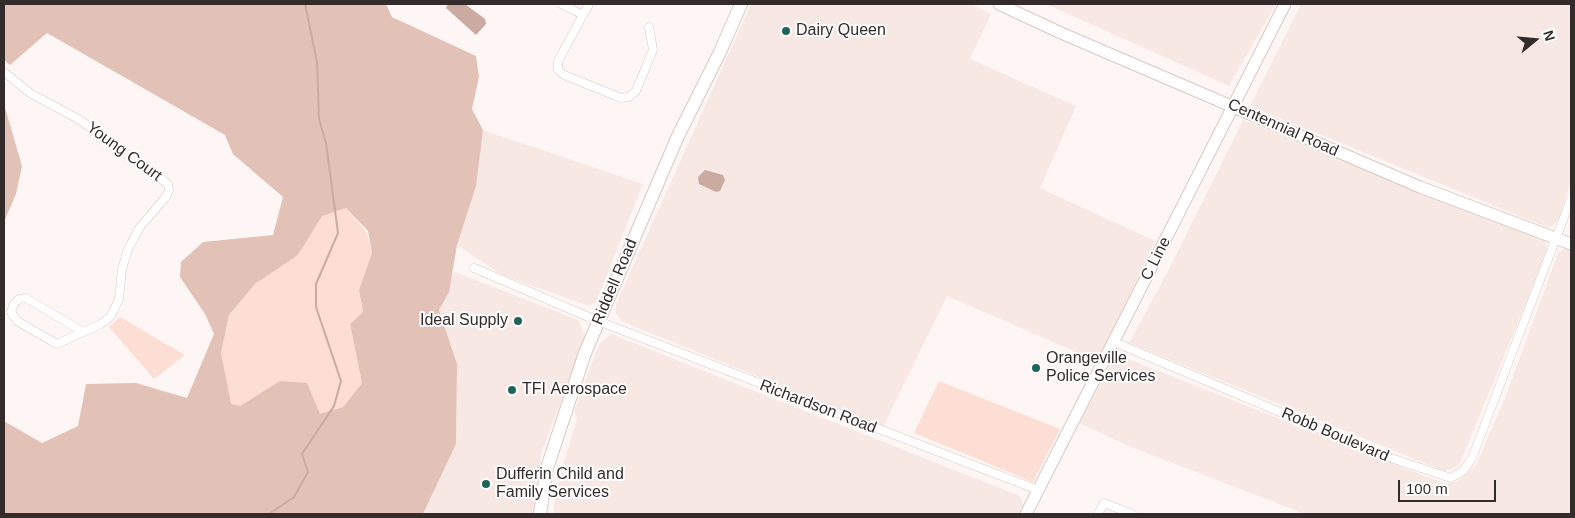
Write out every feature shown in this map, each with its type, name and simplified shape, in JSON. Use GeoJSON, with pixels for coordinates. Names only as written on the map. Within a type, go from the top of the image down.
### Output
{"type":"FeatureCollection","features":[{"type":"Feature","properties":{"kind":"main road","name":"Riddell Road"},"geometry":{"type":"LineString","coordinates":[[715,58],[714,49],[734,4]]}},
{"type":"Feature","properties":{"kind":"main road","name":"Riddell Road"},"geometry":{"type":"LineString","coordinates":[[540,514],[547,468],[566,404],[598,322],[678,136],[715,58],[720,52],[741,4]]}},
{"type":"Feature","properties":{"kind":"street"},"geometry":{"type":"LineString","coordinates":[[561,4],[582,15]]}},
{"type":"Feature","properties":{"kind":"street"},"geometry":{"type":"LineString","coordinates":[[588,4],[558,61],[558,70],[564,75],[621,98],[630,96],[636,91],[653,50],[649,27]]}},
{"type":"Feature","properties":{"kind":"street","name":"Centennial Road"},"geometry":{"type":"LineString","coordinates":[[999,4],[1061,33],[1234,105],[1420,187],[1571,244]]}},
{"type":"Feature","properties":{"kind":"street","name":"C Line"},"geometry":{"type":"LineString","coordinates":[[1026,514],[1285,4]]}},
{"type":"Feature","properties":{"kind":"street","name":"Young Court"},"geometry":{"type":"LineString","coordinates":[[4,72],[30,92],[80,120],[168,184],[169,191],[165,198],[140,227],[128,249],[122,269],[116,309],[101,324],[57,344],[17,321],[11,312],[14,304],[19,299],[26,298],[83,332]]}},
{"type":"Feature","properties":{"kind":"street"},"geometry":{"type":"LineString","coordinates":[[1557,239],[1571,199]]}},
{"type":"Feature","properties":{"kind":"street","name":"Robb Boulevard"},"geometry":{"type":"LineString","coordinates":[[1114,342],[1382,455],[1451,478],[1463,471],[1472,458],[1557,239]]}},
{"type":"Feature","properties":{"kind":"street","name":"Richardson Road"},"geometry":{"type":"LineString","coordinates":[[474,268],[598,322],[1038,490]]}},
{"type":"Feature","properties":{"kind":"street"},"geometry":{"type":"LineString","coordinates":[[1098,514],[1104,503],[1132,514]]}},
{"type":"Feature","properties":{"kind":"shaded area"},"geometry":{"type":"Polygon","coordinates":[[[4,4],[386,4],[392,17],[476,56],[479,77],[472,109],[483,130],[476,186],[457,245],[449,292],[439,310],[457,364],[456,444],[423,514],[4,514],[4,421],[42,443],[78,426],[86,384],[136,383],[187,398],[214,334],[205,314],[180,277],[181,262],[203,242],[273,235],[283,197],[233,154],[225,135],[47,33],[10,65],[4,60],[4,4]],[[346,208],[322,216],[298,255],[255,284],[229,315],[221,353],[231,404],[240,406],[280,381],[307,383],[320,414],[343,407],[362,383],[350,324],[363,312],[359,290],[372,253],[368,231],[346,208]]]}},
{"type":"Feature","properties":{"kind":"shaded area"},"geometry":{"type":"Polygon","coordinates":[[[448,4],[465,4],[485,19],[486,24],[476,35],[446,8],[448,4]]]}},
{"type":"Feature","properties":{"kind":"shaded area"},"geometry":{"type":"Polygon","coordinates":[[[751,4],[970,4],[991,14],[970,59],[1076,106],[1040,188],[1155,241],[1099,362],[947,296],[883,427],[623,322],[616,314],[616,304],[751,4]]]}},
{"type":"Feature","properties":{"kind":"shaded area"},"geometry":{"type":"Polygon","coordinates":[[[1046,4],[1276,4],[1229,86],[1046,4]]]}},
{"type":"Feature","properties":{"kind":"shaded area"},"geometry":{"type":"Polygon","coordinates":[[[1301,4],[1571,4],[1571,181],[1558,221],[1549,228],[1250,106],[1301,4]]]}},
{"type":"Feature","properties":{"kind":"shaded area"},"geometry":{"type":"Polygon","coordinates":[[[4,104],[22,166],[16,194],[4,222],[4,104]]]}},
{"type":"Feature","properties":{"kind":"shaded area"},"geometry":{"type":"Polygon","coordinates":[[[1243,120],[1544,240],[1548,250],[1460,463],[1453,469],[1444,471],[1129,343],[1168,271],[1243,120]]]}},
{"type":"Feature","properties":{"kind":"shaded area"},"geometry":{"type":"Polygon","coordinates":[[[483,130],[643,184],[596,302],[589,306],[502,275],[457,245],[483,130]]]}},
{"type":"Feature","properties":{"kind":"shaded area"},"geometry":{"type":"Polygon","coordinates":[[[705,170],[723,175],[725,180],[720,191],[716,192],[699,184],[698,177],[705,170]]]}},
{"type":"Feature","properties":{"kind":"shaded area"},"geometry":{"type":"Polygon","coordinates":[[[346,208],[367,233],[372,253],[359,291],[363,312],[350,324],[362,383],[343,407],[320,415],[280,381],[240,406],[230,404],[221,353],[229,315],[255,284],[298,255],[322,211],[346,208]]]}},
{"type":"Feature","properties":{"kind":"shaded area"},"geometry":{"type":"Polygon","coordinates":[[[1566,248],[1571,248],[1571,514],[1305,514],[1131,447],[1079,423],[1112,362],[1123,357],[1445,484],[1457,482],[1476,465],[1507,393],[1558,253],[1566,248]]]}},
{"type":"Feature","properties":{"kind":"shaded area"},"geometry":{"type":"Polygon","coordinates":[[[453,271],[578,320],[586,339],[541,453],[533,514],[423,514],[456,444],[457,364],[439,310],[449,290],[453,271]]]}},
{"type":"Feature","properties":{"kind":"shaded area"},"geometry":{"type":"Polygon","coordinates":[[[120,317],[185,355],[154,379],[109,327],[120,317]]]}},
{"type":"Feature","properties":{"kind":"shaded area"},"geometry":{"type":"Polygon","coordinates":[[[611,334],[1020,496],[1023,505],[1018,514],[553,514],[557,486],[577,418],[574,411],[599,344],[611,334]]]}},
{"type":"Feature","properties":{"kind":"shaded area"},"geometry":{"type":"Polygon","coordinates":[[[939,381],[1060,429],[1033,482],[914,433],[939,381]]]}},
{"type":"Feature","properties":{"kind":"waterway"},"geometry":{"type":"LineString","coordinates":[[269,514],[294,497],[308,472],[302,454],[334,406],[341,381],[316,307],[316,284],[338,233],[326,143],[319,119],[317,62],[305,4]]}},
{"type":"Feature","properties":{"kind":"place","name":"Dairy Queen"},"geometry":{"type":"Point","coordinates":[786,31]}},
{"type":"Feature","properties":{"kind":"place","name":"Ideal Supply"},"geometry":{"type":"Point","coordinates":[518,321]}},
{"type":"Feature","properties":{"kind":"place","name":"Orangeville Police Services"},"geometry":{"type":"Point","coordinates":[1036,368]}},
{"type":"Feature","properties":{"kind":"place","name":"TFI Aerospace"},"geometry":{"type":"Point","coordinates":[512,390]}},
{"type":"Feature","properties":{"kind":"place","name":"Dufferin Child and Family Services"},"geometry":{"type":"Point","coordinates":[486,484]}}]}
